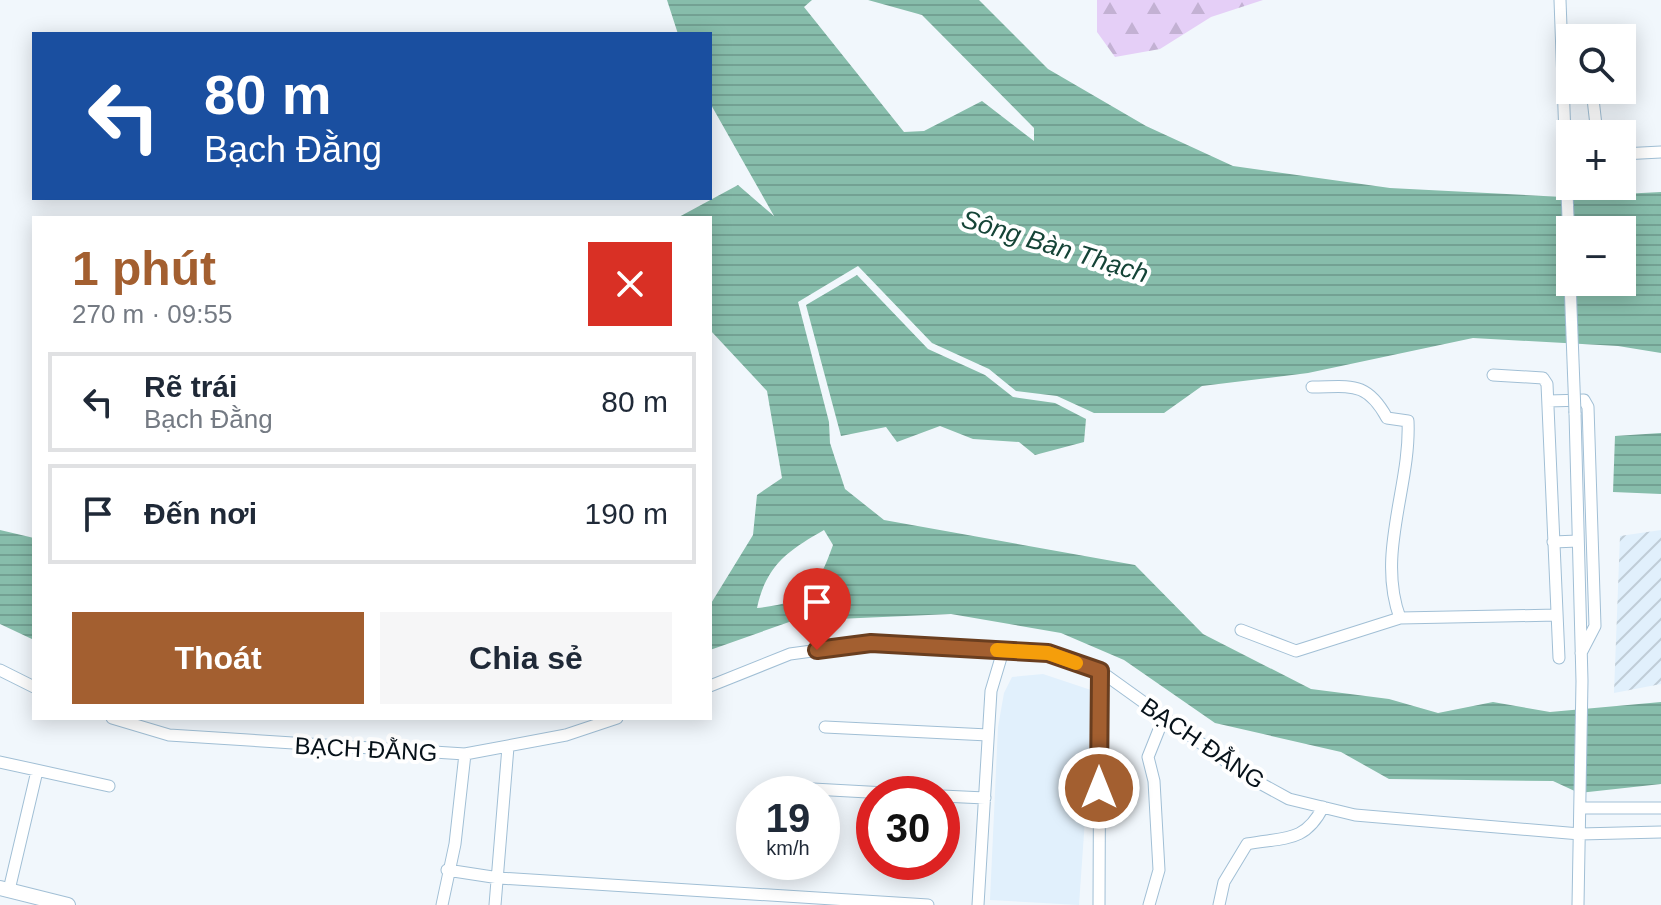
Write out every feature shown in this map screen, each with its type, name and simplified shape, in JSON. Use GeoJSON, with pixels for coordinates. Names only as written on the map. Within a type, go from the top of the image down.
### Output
{"type":"FeatureCollection","features":[{"type":"Feature","properties":{"kind":"main road"},"geometry":{"type":"LineString","coordinates":[[5,889],[31,900],[68,905]]}},
{"type":"Feature","properties":{"kind":"street"},"geometry":{"type":"LineString","coordinates":[[1560,0],[1563,24]]}},
{"type":"Feature","properties":{"kind":"street"},"geometry":{"type":"LineString","coordinates":[[1566,104],[1568,216]]}},
{"type":"Feature","properties":{"kind":"street"},"geometry":{"type":"LineString","coordinates":[[1636,153],[1661,152]]}},
{"type":"Feature","properties":{"kind":"street"},"geometry":{"type":"LineString","coordinates":[[1571,296],[1582,681],[1583,805],[1578,905]]}},
{"type":"Feature","properties":{"kind":"street"},"geometry":{"type":"LineString","coordinates":[[1493,375],[1543,378],[1547,384],[1559,658]]}},
{"type":"Feature","properties":{"kind":"street"},"geometry":{"type":"LineString","coordinates":[[1312,387],[1351,386],[1365,390],[1378,400],[1387,418],[1408,421],[1393,545],[1393,594],[1400,618]]}},
{"type":"Feature","properties":{"kind":"street"},"geometry":{"type":"LineString","coordinates":[[1548,401],[1582,399],[1588,407],[1595,626],[1581,654]]}},
{"type":"Feature","properties":{"kind":"street"},"geometry":{"type":"LineString","coordinates":[[1553,542],[1578,541]]}},
{"type":"Feature","properties":{"kind":"street"},"geometry":{"type":"LineString","coordinates":[[1241,630],[1296,651],[1400,618],[1557,615]]}},
{"type":"Feature","properties":{"kind":"street","name":"BẠCH ĐẰNG"},"geometry":{"type":"LineString","coordinates":[[712,685],[790,654],[871,643],[1048,653],[1100,671],[1245,775],[1289,799],[1355,815],[1580,834],[1661,832]]}},
{"type":"Feature","properties":{"kind":"street"},"geometry":{"type":"LineString","coordinates":[[978,905],[991,691],[1003,651]]}},
{"type":"Feature","properties":{"kind":"street"},"geometry":{"type":"LineString","coordinates":[[0,670],[32,686]]}},
{"type":"Feature","properties":{"kind":"street"},"geometry":{"type":"LineString","coordinates":[[1099,905],[1100,671]]}},
{"type":"Feature","properties":{"kind":"street"},"geometry":{"type":"LineString","coordinates":[[1149,905],[1159,870],[1154,781],[1148,757],[1164,717]]}},
{"type":"Feature","properties":{"kind":"street","name":"BẠCH ĐẰNG"},"geometry":{"type":"LineString","coordinates":[[119,720],[169,735],[465,754],[566,735],[611,720]]}},
{"type":"Feature","properties":{"kind":"street"},"geometry":{"type":"LineString","coordinates":[[825,727],[988,735]]}},
{"type":"Feature","properties":{"kind":"street"},"geometry":{"type":"LineString","coordinates":[[495,905],[508,747]]}},
{"type":"Feature","properties":{"kind":"street"},"geometry":{"type":"LineString","coordinates":[[442,905],[447,870],[455,844],[465,754]]}},
{"type":"Feature","properties":{"kind":"street"},"geometry":{"type":"LineString","coordinates":[[0,762],[109,786]]}},
{"type":"Feature","properties":{"kind":"street"},"geometry":{"type":"LineString","coordinates":[[5,889],[37,771]]}},
{"type":"Feature","properties":{"kind":"street"},"geometry":{"type":"LineString","coordinates":[[960,797],[985,798]]}},
{"type":"Feature","properties":{"kind":"street"},"geometry":{"type":"LineString","coordinates":[[1583,805],[1661,808]]}},
{"type":"Feature","properties":{"kind":"street"},"geometry":{"type":"LineString","coordinates":[[1219,905],[1224,882],[1247,844],[1295,836],[1312,828],[1323,807]]}},
{"type":"Feature","properties":{"kind":"street"},"geometry":{"type":"LineString","coordinates":[[447,870],[499,878],[800,901],[928,905]]}},
{"type":"Feature","properties":{"kind":"shaded area"},"geometry":{"type":"Polygon","coordinates":[[[1661,530],[1661,684],[1614,693],[1620,536],[1661,530]]]}},
{"type":"Feature","properties":{"kind":"shaded area"},"geometry":{"type":"Polygon","coordinates":[[[1043,674],[1094,691],[1079,905],[990,900],[998,727],[1004,693],[1012,677],[1043,674]]]}},
{"type":"Feature","properties":{"kind":"green space"},"geometry":{"type":"Polygon","coordinates":[[[1097,0],[1263,0],[1211,17],[1160,49],[1115,57],[1097,32],[1097,0]]]}},
{"type":"Feature","properties":{"kind":"water","name":"Sông Bàn Thạch"},"geometry":{"type":"Polygon","coordinates":[[[667,0],[812,0],[804,7],[904,132],[924,131],[982,101],[1034,141],[1034,128],[922,15],[868,0],[979,0],[1048,69],[1146,126],[1233,166],[1390,188],[1556,197],[1556,200],[1636,200],[1636,193],[1661,192],[1661,353],[1618,346],[1473,338],[1308,373],[1202,386],[1164,413],[1094,413],[1057,396],[1016,391],[989,369],[932,343],[858,266],[798,302],[829,422],[830,443],[845,489],[884,520],[1135,565],[1203,634],[1311,689],[1389,699],[1438,713],[1493,702],[1550,712],[1661,702],[1661,784],[1579,793],[1553,781],[1389,779],[1341,752],[1215,723],[1124,660],[1061,633],[951,614],[792,621],[712,649],[712,602],[753,535],[757,495],[782,478],[767,391],[712,332],[712,216],[681,216],[738,185],[774,216],[712,107],[712,32],[677,32],[667,0]],[[824,530],[781,560],[766,580],[757,608],[798,598],[807,592],[821,573],[833,545],[824,530]]]}},
{"type":"Feature","properties":{"kind":"water"},"geometry":{"type":"Polygon","coordinates":[[[857,275],[928,349],[985,375],[1013,397],[1055,403],[1086,419],[1084,442],[1035,455],[1019,442],[973,439],[940,426],[897,442],[886,427],[841,436],[806,305],[857,275]]]}},
{"type":"Feature","properties":{"kind":"water"},"geometry":{"type":"Polygon","coordinates":[[[1661,433],[1661,494],[1613,492],[1615,436],[1661,433]]]}},
{"type":"Feature","properties":{"kind":"water"},"geometry":{"type":"Polygon","coordinates":[[[0,530],[32,538],[32,639],[0,624],[0,530]]]}},
{"type":"Feature","properties":{"kind":"slow traffic"},"geometry":{"type":"LineString","coordinates":[[997,650],[1048,653],[1076,663]]}},
{"type":"Feature","properties":{"kind":"route"},"geometry":{"type":"LineString","coordinates":[[817,650],[871,643],[1048,653],[1100,671],[1099,788]]}}]}
